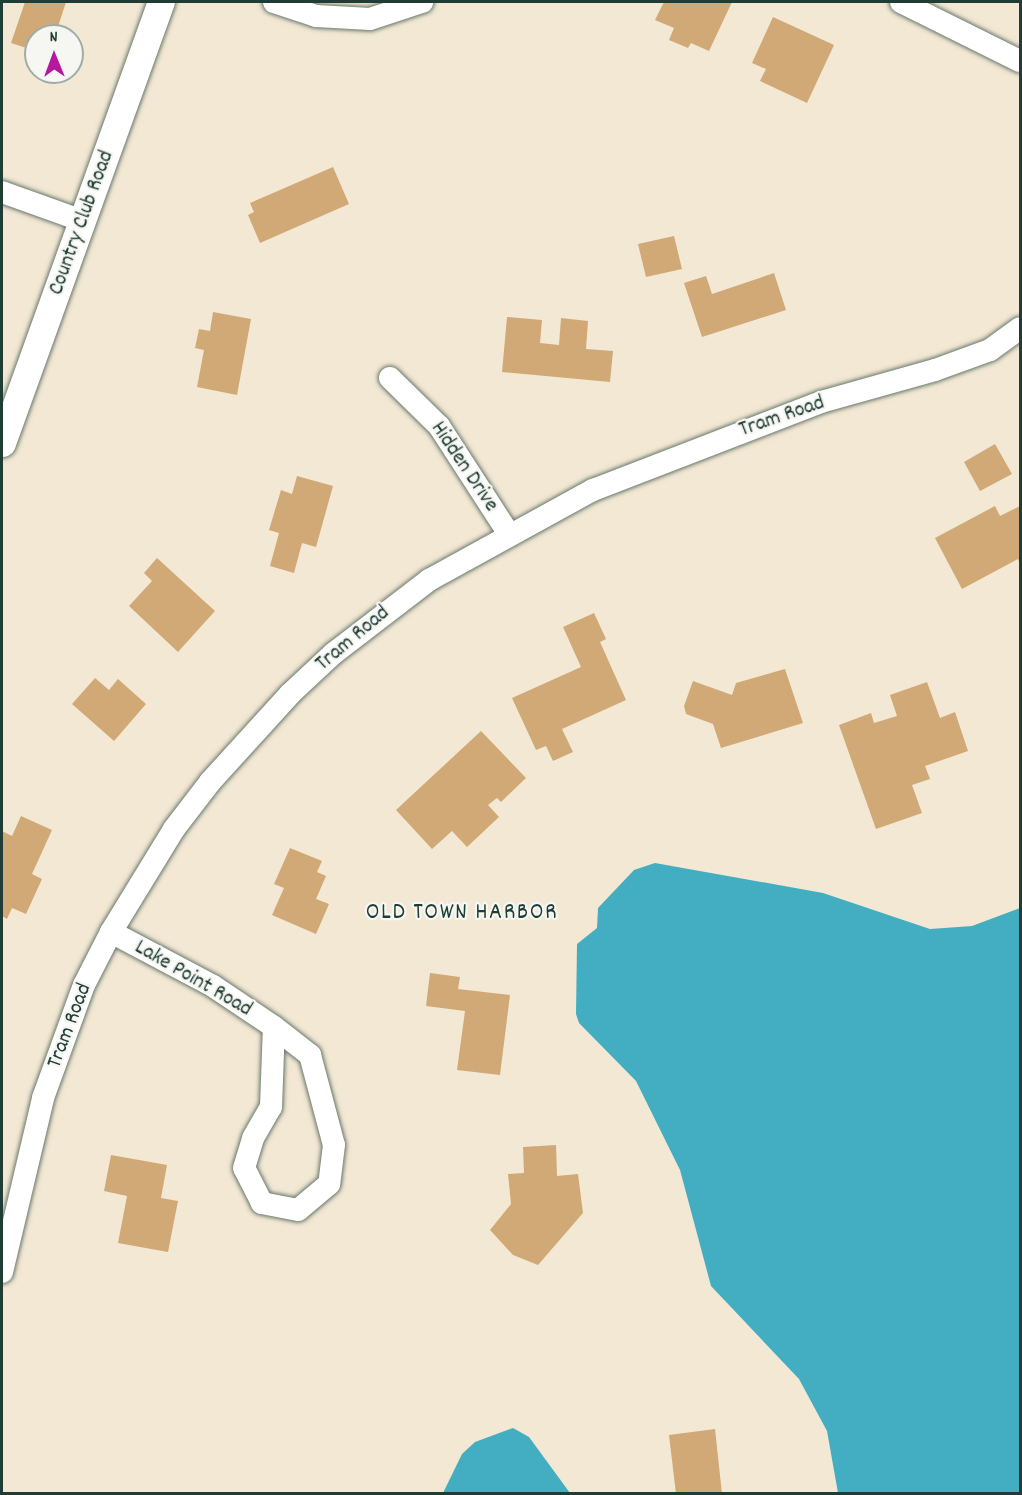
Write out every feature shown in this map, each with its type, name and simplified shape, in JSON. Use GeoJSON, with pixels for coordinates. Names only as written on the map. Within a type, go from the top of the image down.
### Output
{"type":"FeatureCollection","features":[{"type":"Feature","properties":{"kind":"street","name":"Country Club Road"},"geometry":{"type":"LineString","coordinates":[[2,443],[161,2]]}},
{"type":"Feature","properties":{"kind":"street"},"geometry":{"type":"LineString","coordinates":[[274,2],[316,16],[370,19],[422,2]]}},
{"type":"Feature","properties":{"kind":"street"},"geometry":{"type":"LineString","coordinates":[[901,2],[1020,61]]}},
{"type":"Feature","properties":{"kind":"street"},"geometry":{"type":"LineString","coordinates":[[2,192],[83,221]]}},
{"type":"Feature","properties":{"kind":"street","name":"Tram Road"},"geometry":{"type":"LineString","coordinates":[[2,1272],[43,1098],[80,996],[111,932],[174,830],[218,773],[290,694],[379,615],[429,580],[509,534],[593,490],[706,444],[821,402],[990,350],[1020,328]]}},
{"type":"Feature","properties":{"kind":"street","name":"Hidden Drive"},"geometry":{"type":"LineString","coordinates":[[390,378],[439,426],[509,534]]}},
{"type":"Feature","properties":{"kind":"street","name":"Lake Point Road"},"geometry":{"type":"LineString","coordinates":[[111,932],[213,986],[273,1028],[310,1055],[334,1145],[330,1184],[298,1210],[262,1203],[244,1168],[253,1138],[272,1107],[273,1028]]}},
{"type":"Feature","properties":{"kind":"water"},"geometry":{"type":"Polygon","coordinates":[[[655,863],[823,893],[930,929],[972,926],[1020,908],[1020,1493],[838,1493],[827,1431],[799,1379],[711,1286],[680,1170],[636,1081],[579,1023],[576,1014],[577,944],[597,928],[598,908],[634,870],[655,863]]]}},
{"type":"Feature","properties":{"kind":"water"},"geometry":{"type":"Polygon","coordinates":[[[513,1428],[529,1437],[570,1493],[443,1493],[462,1454],[475,1442],[513,1428]]]}},
{"type":"Feature","properties":{"kind":"building"},"geometry":{"type":"Polygon","coordinates":[[[25,2],[66,2],[59,24],[24,24],[24,47],[11,43],[25,2]]]}},
{"type":"Feature","properties":{"kind":"building"},"geometry":{"type":"Polygon","coordinates":[[[664,2],[732,2],[709,51],[691,43],[688,48],[669,40],[674,28],[655,20],[664,2]]]}},
{"type":"Feature","properties":{"kind":"building"},"geometry":{"type":"Polygon","coordinates":[[[773,17],[834,45],[807,103],[760,81],[766,69],[752,63],[773,17]]]}},
{"type":"Feature","properties":{"kind":"building"},"geometry":{"type":"Polygon","coordinates":[[[333,167],[349,204],[260,243],[248,215],[254,212],[250,203],[333,167]]]}},
{"type":"Feature","properties":{"kind":"building"},"geometry":{"type":"Polygon","coordinates":[[[674,236],[682,269],[646,277],[638,244],[674,236]]]}},
{"type":"Feature","properties":{"kind":"building"},"geometry":{"type":"Polygon","coordinates":[[[774,273],[786,310],[702,337],[684,283],[706,276],[712,294],[774,273]]]}},
{"type":"Feature","properties":{"kind":"building"},"geometry":{"type":"Polygon","coordinates":[[[213,312],[251,319],[237,395],[197,387],[204,350],[195,348],[199,329],[210,331],[213,312]]]}},
{"type":"Feature","properties":{"kind":"building"},"geometry":{"type":"Polygon","coordinates":[[[507,317],[542,320],[540,343],[559,345],[561,318],[588,321],[586,349],[613,351],[610,382],[502,372],[507,317]]]}},
{"type":"Feature","properties":{"kind":"building"},"geometry":{"type":"Polygon","coordinates":[[[995,444],[1012,474],[980,491],[964,462],[995,444]]]}},
{"type":"Feature","properties":{"kind":"building"},"geometry":{"type":"Polygon","coordinates":[[[297,476],[333,486],[316,547],[302,543],[294,573],[270,566],[279,533],[269,530],[281,490],[292,494],[297,476]]]}},
{"type":"Feature","properties":{"kind":"building"},"geometry":{"type":"Polygon","coordinates":[[[995,506],[1000,516],[1020,506],[1020,564],[1018,559],[962,589],[935,538],[995,506]]]}},
{"type":"Feature","properties":{"kind":"building"},"geometry":{"type":"Polygon","coordinates":[[[157,558],[215,611],[178,652],[129,606],[152,581],[144,573],[157,558]]]}},
{"type":"Feature","properties":{"kind":"building"},"geometry":{"type":"Polygon","coordinates":[[[594,613],[606,639],[600,642],[626,700],[562,729],[573,752],[553,761],[546,746],[536,750],[512,698],[581,667],[563,627],[594,613]]]}},
{"type":"Feature","properties":{"kind":"building"},"geometry":{"type":"Polygon","coordinates":[[[785,669],[803,723],[721,748],[713,724],[686,714],[684,706],[693,681],[732,695],[736,683],[785,669]]]}},
{"type":"Feature","properties":{"kind":"building"},"geometry":{"type":"Polygon","coordinates":[[[95,678],[109,690],[118,679],[146,704],[114,741],[72,704],[95,678]]]}},
{"type":"Feature","properties":{"kind":"building"},"geometry":{"type":"Polygon","coordinates":[[[927,682],[940,718],[955,712],[968,751],[925,766],[930,779],[912,785],[922,813],[876,829],[839,725],[871,713],[874,723],[897,716],[890,695],[927,682]]]}},
{"type":"Feature","properties":{"kind":"building"},"geometry":{"type":"Polygon","coordinates":[[[481,731],[526,778],[501,802],[497,798],[488,805],[499,817],[467,847],[452,831],[432,849],[396,810],[481,731]]]}},
{"type":"Feature","properties":{"kind":"building"},"geometry":{"type":"Polygon","coordinates":[[[21,816],[52,830],[32,874],[42,879],[26,914],[12,908],[7,919],[2,916],[2,831],[12,836],[21,816]]]}},
{"type":"Feature","properties":{"kind":"building"},"geometry":{"type":"Polygon","coordinates":[[[290,848],[322,861],[317,872],[326,876],[316,899],[329,904],[316,934],[272,915],[284,888],[274,884],[290,848]]]}},
{"type":"Feature","properties":{"kind":"building"},"geometry":{"type":"Polygon","coordinates":[[[430,973],[460,977],[458,989],[510,995],[500,1075],[457,1070],[465,1011],[426,1006],[430,973]]]}},
{"type":"Feature","properties":{"kind":"building"},"geometry":{"type":"Polygon","coordinates":[[[556,1145],[557,1176],[578,1174],[583,1213],[538,1265],[513,1255],[490,1230],[511,1204],[508,1174],[524,1173],[523,1147],[556,1145]]]}},
{"type":"Feature","properties":{"kind":"building"},"geometry":{"type":"Polygon","coordinates":[[[111,1155],[167,1165],[161,1198],[178,1201],[168,1252],[118,1243],[127,1196],[104,1191],[111,1155]]]}},
{"type":"Feature","properties":{"kind":"building"},"geometry":{"type":"Polygon","coordinates":[[[715,1429],[722,1494],[676,1494],[669,1435],[715,1429]]]}},
{"type":"Feature","properties":{"kind":"district","name":"OLD TOWN HARBOR"},"geometry":{"type":"Point","coordinates":[462,914]}}]}
